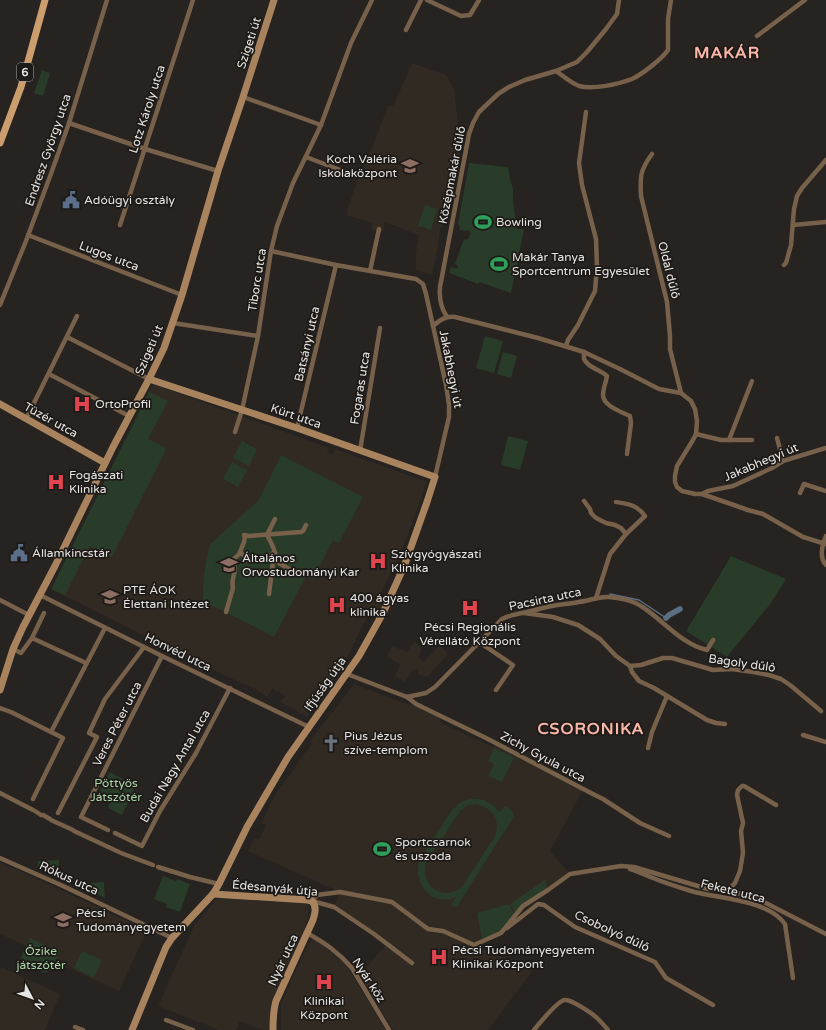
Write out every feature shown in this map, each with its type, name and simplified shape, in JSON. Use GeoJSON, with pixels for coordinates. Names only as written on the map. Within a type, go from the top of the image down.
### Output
{"type":"FeatureCollection","features":[{"type":"Feature","properties":{"kind":"main road","name":"6"},"geometry":{"type":"LineString","coordinates":[[0,143],[21,87],[45,0]]}},
{"type":"Feature","properties":{"kind":"street","name":"Endresz György utca"},"geometry":{"type":"LineString","coordinates":[[0,305],[28,235],[69,123],[107,0]]}},
{"type":"Feature","properties":{"kind":"street","name":"Lotz Károly utca"},"geometry":{"type":"LineString","coordinates":[[120,225],[193,0]]}},
{"type":"Feature","properties":{"kind":"street","name":"Szigeti út"},"geometry":{"type":"LineString","coordinates":[[0,690],[13,649],[29,615],[164,348],[182,295],[218,171],[274,0]]}},
{"type":"Feature","properties":{"kind":"street","name":"Tiborc utca"},"geometry":{"type":"LineString","coordinates":[[235,432],[242,410],[258,336],[271,251],[277,226],[293,183],[321,125],[351,43],[372,0]]}},
{"type":"Feature","properties":{"kind":"street"},"geometry":{"type":"LineString","coordinates":[[406,30],[421,0]]}},
{"type":"Feature","properties":{"kind":"street"},"geometry":{"type":"LineString","coordinates":[[427,0],[461,16],[470,15],[480,0]]}},
{"type":"Feature","properties":{"kind":"street","name":"Középmakár dűlő"},"geometry":{"type":"LineString","coordinates":[[447,317],[440,302],[440,287],[472,123],[479,112],[498,94],[509,87],[525,80],[556,71],[577,62],[587,52],[617,14],[619,0]]}},
{"type":"Feature","properties":{"kind":"street"},"geometry":{"type":"LineString","coordinates":[[556,71],[574,83],[584,87],[597,87],[614,84],[632,79],[641,74],[668,50],[668,19],[671,0]]}},
{"type":"Feature","properties":{"kind":"street"},"geometry":{"type":"LineString","coordinates":[[756,36],[805,0]]}},
{"type":"Feature","properties":{"kind":"street"},"geometry":{"type":"LineString","coordinates":[[243,97],[321,125]]}},
{"type":"Feature","properties":{"kind":"street"},"geometry":{"type":"LineString","coordinates":[[566,346],[595,291],[598,267],[596,239],[582,185],[579,163],[586,112]]}},
{"type":"Feature","properties":{"kind":"street"},"geometry":{"type":"LineString","coordinates":[[69,123],[145,149],[218,171]]}},
{"type":"Feature","properties":{"kind":"street","name":"Oldal dűlő"},"geometry":{"type":"LineString","coordinates":[[652,154],[642,170],[640,181],[641,196],[667,302],[670,349],[681,393]]}},
{"type":"Feature","properties":{"kind":"street"},"geometry":{"type":"LineString","coordinates":[[306,157],[356,176]]}},
{"type":"Feature","properties":{"kind":"street"},"geometry":{"type":"LineString","coordinates":[[784,265],[786,263],[791,245],[792,225],[797,196],[826,160]]}},
{"type":"Feature","properties":{"kind":"street"},"geometry":{"type":"LineString","coordinates":[[792,225],[826,222]]}},
{"type":"Feature","properties":{"kind":"street"},"geometry":{"type":"LineString","coordinates":[[370,271],[379,229]]}},
{"type":"Feature","properties":{"kind":"street","name":"Lugos utca"},"geometry":{"type":"LineString","coordinates":[[28,235],[182,295]]}},
{"type":"Feature","properties":{"kind":"street"},"geometry":{"type":"LineString","coordinates":[[271,251],[336,265],[416,279],[423,284],[433,326]]}},
{"type":"Feature","properties":{"kind":"street","name":"Batsányi utca"},"geometry":{"type":"LineString","coordinates":[[297,428],[336,265]]}},
{"type":"Feature","properties":{"kind":"street"},"geometry":{"type":"LineString","coordinates":[[26,419],[77,316]]}},
{"type":"Feature","properties":{"kind":"street","name":"Jakabhegyi út"},"geometry":{"type":"LineString","coordinates":[[435,477],[450,411],[433,326],[440,319],[447,317],[455,317],[566,346],[584,352],[615,366],[659,389],[681,393],[691,401],[695,408],[697,421],[696,434],[690,447],[677,466],[675,482],[677,487],[682,491],[702,494],[708,491],[739,484],[783,461],[826,448]]}},
{"type":"Feature","properties":{"kind":"street"},"geometry":{"type":"LineString","coordinates":[[173,323],[258,336]]}},
{"type":"Feature","properties":{"kind":"street","name":"Fogaras utca"},"geometry":{"type":"LineString","coordinates":[[360,451],[380,328]]}},
{"type":"Feature","properties":{"kind":"street"},"geometry":{"type":"LineString","coordinates":[[67,337],[149,378]]}},
{"type":"Feature","properties":{"kind":"street"},"geometry":{"type":"LineString","coordinates":[[584,352],[584,359],[587,363],[604,372],[607,376],[603,395],[604,401],[609,406],[630,416],[631,423],[627,454]]}},
{"type":"Feature","properties":{"kind":"street"},"geometry":{"type":"LineString","coordinates":[[49,374],[129,416]]}},
{"type":"Feature","properties":{"kind":"street","name":"Kürt utca"},"geometry":{"type":"LineString","coordinates":[[149,378],[435,477]]}},
{"type":"Feature","properties":{"kind":"street"},"geometry":{"type":"LineString","coordinates":[[729,440],[752,381]]}},
{"type":"Feature","properties":{"kind":"street","name":"Tüzér utca"},"geometry":{"type":"LineString","coordinates":[[0,404],[105,463]]}},
{"type":"Feature","properties":{"kind":"street"},"geometry":{"type":"LineString","coordinates":[[696,434],[721,440],[752,440]]}},
{"type":"Feature","properties":{"kind":"street"},"geometry":{"type":"LineString","coordinates":[[777,438],[783,461]]}},
{"type":"Feature","properties":{"kind":"street"},"geometry":{"type":"LineString","coordinates":[[91,456],[99,468],[100,473]]}},
{"type":"Feature","properties":{"kind":"street","name":"Ifjúság útja"},"geometry":{"type":"LineString","coordinates":[[132,1030],[166,947],[172,938],[213,894],[248,827],[288,756],[359,656],[383,613],[407,557],[435,477]]}},
{"type":"Feature","properties":{"kind":"street"},"geometry":{"type":"LineString","coordinates":[[800,494],[804,484],[826,491]]}},
{"type":"Feature","properties":{"kind":"street"},"geometry":{"type":"LineString","coordinates":[[702,494],[763,514],[803,537],[824,544]]}},
{"type":"Feature","properties":{"kind":"street"},"geometry":{"type":"LineString","coordinates":[[584,501],[591,513],[596,518],[621,528],[626,534]]}},
{"type":"Feature","properties":{"kind":"street"},"geometry":{"type":"LineString","coordinates":[[596,598],[610,554],[626,534],[646,516],[641,510],[628,504],[616,502]]}},
{"type":"Feature","properties":{"kind":"street"},"geometry":{"type":"LineString","coordinates":[[267,535],[276,519]]}},
{"type":"Feature","properties":{"kind":"street"},"geometry":{"type":"LineString","coordinates":[[226,612],[233,588],[232,585],[235,572],[235,565],[231,561],[241,553],[245,535],[275,535],[302,532],[306,525]]}},
{"type":"Feature","properties":{"kind":"street"},"geometry":{"type":"LineString","coordinates":[[267,535],[274,548],[276,557],[269,594]]}},
{"type":"Feature","properties":{"kind":"street"},"geometry":{"type":"LineString","coordinates":[[271,543],[275,535]]}},
{"type":"Feature","properties":{"kind":"street"},"geometry":{"type":"LineString","coordinates":[[826,536],[823,562],[826,565]]}},
{"type":"Feature","properties":{"kind":"street"},"geometry":{"type":"LineString","coordinates":[[241,553],[262,561],[270,558],[274,552]]}},
{"type":"Feature","properties":{"kind":"street"},"geometry":{"type":"LineString","coordinates":[[270,558],[297,574]]}},
{"type":"Feature","properties":{"kind":"street","name":"Honvéd utca"},"geometry":{"type":"LineString","coordinates":[[40,595],[309,727]]}},
{"type":"Feature","properties":{"kind":"street","name":"Pacsirta utca"},"geometry":{"type":"LineString","coordinates":[[407,697],[426,693],[435,687],[502,619],[510,615],[553,606],[609,597],[631,601],[648,610],[680,636],[699,648],[707,650],[713,640]]}},
{"type":"Feature","properties":{"kind":"street"},"geometry":{"type":"LineString","coordinates":[[0,600],[29,615]]}},
{"type":"Feature","properties":{"kind":"street"},"geometry":{"type":"LineString","coordinates":[[13,649],[21,653],[32,638],[44,613]]}},
{"type":"Feature","properties":{"kind":"street"},"geometry":{"type":"LineString","coordinates":[[523,613],[553,617],[578,625],[600,639],[616,656],[630,666],[632,672],[639,681],[707,720],[716,724],[725,724]]}},
{"type":"Feature","properties":{"kind":"street"},"geometry":{"type":"LineString","coordinates":[[50,732],[105,628]]}},
{"type":"Feature","properties":{"kind":"street"},"geometry":{"type":"LineString","coordinates":[[32,638],[86,663]]}},
{"type":"Feature","properties":{"kind":"street"},"geometry":{"type":"LineString","coordinates":[[478,642],[513,665],[496,690]]}},
{"type":"Feature","properties":{"kind":"street"},"geometry":{"type":"LineString","coordinates":[[58,812],[97,737],[89,733],[105,698],[144,647]]}},
{"type":"Feature","properties":{"kind":"street","name":"Veres Péter utca"},"geometry":{"type":"LineString","coordinates":[[108,830],[81,817],[162,656]]}},
{"type":"Feature","properties":{"kind":"street","name":"Bagoly dűlő"},"geometry":{"type":"LineString","coordinates":[[630,666],[663,658],[672,658],[713,670],[732,669],[768,675],[781,679],[790,685],[821,711]]}},
{"type":"Feature","properties":{"kind":"street"},"geometry":{"type":"LineString","coordinates":[[347,674],[407,697]]}},
{"type":"Feature","properties":{"kind":"street","name":"Budai Nagy Antal utca"},"geometry":{"type":"LineString","coordinates":[[115,833],[142,846],[160,810],[196,753],[230,688]]}},
{"type":"Feature","properties":{"kind":"street"},"geometry":{"type":"LineString","coordinates":[[416,704],[417,695]]}},
{"type":"Feature","properties":{"kind":"street"},"geometry":{"type":"LineString","coordinates":[[648,748],[652,732],[667,696]]}},
{"type":"Feature","properties":{"kind":"street","name":"Zichy Gyula utca"},"geometry":{"type":"LineString","coordinates":[[407,697],[416,704],[486,738],[603,799],[640,823],[669,836]]}},
{"type":"Feature","properties":{"kind":"street"},"geometry":{"type":"LineString","coordinates":[[0,708],[12,712],[63,738],[33,799]]}},
{"type":"Feature","properties":{"kind":"street"},"geometry":{"type":"LineString","coordinates":[[802,735],[826,742]]}},
{"type":"Feature","properties":{"kind":"street","name":"Fekete utca"},"geometry":{"type":"LineString","coordinates":[[728,890],[735,883],[740,871],[743,853],[743,823],[737,795],[738,790],[744,786],[776,805]]}},
{"type":"Feature","properties":{"kind":"street"},"geometry":{"type":"LineString","coordinates":[[0,793],[73,831],[153,865]]}},
{"type":"Feature","properties":{"kind":"street","name":"Rókus utca"},"geometry":{"type":"LineString","coordinates":[[0,858],[172,938]]}},
{"type":"Feature","properties":{"kind":"street","name":"Fekete utca"},"geometry":{"type":"LineString","coordinates":[[621,866],[654,879],[693,891],[732,899],[771,911],[781,918],[785,924],[793,978]]}},
{"type":"Feature","properties":{"kind":"street","name":"Fekete utca"},"geometry":{"type":"LineString","coordinates":[[312,901],[317,895],[340,892],[392,902],[428,929],[443,931],[474,944],[500,933],[523,906],[570,874],[621,866],[634,867],[708,889],[728,890],[762,901],[826,934]]}},
{"type":"Feature","properties":{"kind":"street"},"geometry":{"type":"LineString","coordinates":[[158,867],[219,884]]}},
{"type":"Feature","properties":{"kind":"street","name":"Édesanyák útja"},"geometry":{"type":"LineString","coordinates":[[213,894],[312,901],[334,907],[374,934],[412,963]]}},
{"type":"Feature","properties":{"kind":"street","name":"Nyár utca"},"geometry":{"type":"LineString","coordinates":[[274,1030],[273,1015],[276,1001],[316,912],[312,901]]}},
{"type":"Feature","properties":{"kind":"street","name":"Csobolyó dűlő"},"geometry":{"type":"LineString","coordinates":[[500,933],[538,904],[544,905],[575,927],[655,962],[666,978],[713,1005]]}},
{"type":"Feature","properties":{"kind":"street","name":"Nyár köz"},"geometry":{"type":"LineString","coordinates":[[307,933],[325,943],[352,968],[389,1030]]}},
{"type":"Feature","properties":{"kind":"street"},"geometry":{"type":"LineString","coordinates":[[534,1030],[555,1006],[561,1001],[565,1000],[583,1008],[596,1017],[608,1030]]}},
{"type":"Feature","properties":{"kind":"street"},"geometry":{"type":"LineString","coordinates":[[166,1020],[193,1030]]}},
{"type":"Feature","properties":{"kind":"street"},"geometry":{"type":"LineString","coordinates":[[75,1027],[83,1030]]}},
{"type":"Feature","properties":{"kind":"shaded area","name":"Koch Valéria Iskolaközpont"},"geometry":{"type":"Polygon","coordinates":[[[412,63],[446,75],[454,89],[459,133],[459,154],[448,215],[440,230],[432,275],[416,270],[416,253],[419,235],[385,222],[383,232],[371,229],[373,223],[346,215],[356,183],[388,106],[394,105],[412,63]]]}},
{"type":"Feature","properties":{"kind":"shaded area","name":"Általános Orvostudományi Kar"},"geometry":{"type":"Polygon","coordinates":[[[153,384],[329,448],[327,452],[332,455],[335,449],[427,482],[402,550],[380,595],[386,599],[376,619],[368,615],[341,670],[307,717],[280,702],[285,696],[273,688],[267,697],[260,692],[178,653],[51,589],[153,384]]]}},
{"type":"Feature","properties":{"kind":"shaded area"},"geometry":{"type":"Polygon","coordinates":[[[414,642],[422,647],[419,658],[424,662],[440,645],[448,654],[427,677],[418,674],[418,671],[413,669],[405,682],[395,676],[400,664],[387,657],[392,646],[407,652],[414,642]]]}},
{"type":"Feature","properties":{"kind":"shaded area"},"geometry":{"type":"Polygon","coordinates":[[[354,684],[403,703],[413,705],[441,718],[439,722],[493,747],[496,745],[583,790],[550,851],[570,874],[523,906],[501,933],[474,945],[533,970],[488,1030],[393,1030],[360,976],[386,944],[334,907],[340,892],[248,851],[254,838],[259,839],[266,825],[261,823],[276,793],[311,745],[312,738],[354,684]]]}},
{"type":"Feature","properties":{"kind":"shaded area","name":"Pécsi Tudományegyetem"},"geometry":{"type":"Polygon","coordinates":[[[0,862],[96,906],[100,910],[147,930],[119,991],[0,934],[0,862]]]}},
{"type":"Feature","properties":{"kind":"shaded area"},"geometry":{"type":"Polygon","coordinates":[[[224,897],[309,903],[308,917],[303,937],[270,1008],[271,1030],[262,1030],[240,1021],[236,1030],[219,1030],[158,1006],[195,924],[216,900],[224,897]]]}},
{"type":"Feature","properties":{"kind":"shaded area","name":"Klinikai Központ"},"geometry":{"type":"Polygon","coordinates":[[[316,940],[343,962],[349,969],[386,1030],[281,1030],[281,1004],[310,941],[316,940]]]}},
{"type":"Feature","properties":{"kind":"shaded area"},"geometry":{"type":"Polygon","coordinates":[[[1,967],[60,994],[45,1030],[0,1030],[1,967]]]}},
{"type":"Feature","properties":{"kind":"green space"},"geometry":{"type":"Polygon","coordinates":[[[42,70],[50,73],[43,96],[34,93],[42,70]]]}},
{"type":"Feature","properties":{"kind":"green space"},"geometry":{"type":"Polygon","coordinates":[[[469,163],[508,167],[513,188],[513,201],[517,229],[524,229],[511,293],[479,282],[478,284],[449,273],[451,267],[457,269],[458,266],[455,264],[464,239],[467,240],[471,233],[469,231],[459,230],[460,226],[458,224],[469,163]]]}},
{"type":"Feature","properties":{"kind":"green space"},"geometry":{"type":"Polygon","coordinates":[[[425,205],[437,209],[431,230],[418,226],[425,205]]]}},
{"type":"Feature","properties":{"kind":"green space"},"geometry":{"type":"Polygon","coordinates":[[[485,336],[503,341],[494,373],[476,368],[485,336]]]}},
{"type":"Feature","properties":{"kind":"green space"},"geometry":{"type":"Polygon","coordinates":[[[503,352],[517,356],[511,378],[497,374],[503,352]]]}},
{"type":"Feature","properties":{"kind":"green space"},"geometry":{"type":"Polygon","coordinates":[[[149,392],[168,401],[148,439],[166,448],[163,456],[112,557],[90,546],[65,595],[51,589],[149,392]]]}},
{"type":"Feature","properties":{"kind":"green space"},"geometry":{"type":"Polygon","coordinates":[[[508,436],[528,441],[520,470],[501,465],[508,436]]]}},
{"type":"Feature","properties":{"kind":"green space"},"geometry":{"type":"Polygon","coordinates":[[[242,441],[257,449],[249,466],[233,458],[242,441]]]}},
{"type":"Feature","properties":{"kind":"green space"},"geometry":{"type":"Polygon","coordinates":[[[281,455],[363,497],[339,543],[333,540],[313,579],[306,576],[274,637],[203,601],[203,594],[210,544],[258,501],[281,455]]]}},
{"type":"Feature","properties":{"kind":"green space"},"geometry":{"type":"Polygon","coordinates":[[[232,462],[247,470],[238,487],[223,479],[232,462]]]}},
{"type":"Feature","properties":{"kind":"green space"},"geometry":{"type":"Polygon","coordinates":[[[731,556],[786,579],[771,603],[727,657],[686,631],[731,556]]]}},
{"type":"Feature","properties":{"kind":"green space"},"geometry":{"type":"Polygon","coordinates":[[[494,748],[514,757],[502,782],[488,776],[494,764],[488,761],[494,748]]]}},
{"type":"Feature","properties":{"kind":"green space","name":"Pöttyös Játszótér"},"geometry":{"type":"Polygon","coordinates":[[[110,772],[136,786],[122,815],[108,808],[111,801],[98,794],[110,772]]]}},
{"type":"Feature","properties":{"kind":"green space"},"geometry":{"type":"Polygon","coordinates":[[[470,799],[483,800],[490,803],[499,812],[506,806],[512,811],[513,818],[456,908],[451,905],[456,897],[447,900],[439,899],[426,891],[419,877],[418,869],[419,861],[452,810],[461,802],[470,799]],[[475,804],[467,806],[460,811],[426,863],[426,879],[430,885],[441,892],[448,893],[462,887],[494,838],[497,827],[495,817],[489,810],[475,804]]]}},
{"type":"Feature","properties":{"kind":"green space"},"geometry":{"type":"Polygon","coordinates":[[[59,860],[59,872],[57,875],[38,867],[38,861],[59,860]]]}},
{"type":"Feature","properties":{"kind":"green space"},"geometry":{"type":"Polygon","coordinates":[[[163,876],[190,884],[180,912],[166,907],[167,904],[154,899],[163,876]]]}},
{"type":"Feature","properties":{"kind":"green space"},"geometry":{"type":"Polygon","coordinates":[[[546,879],[547,889],[515,913],[510,904],[546,879]]]}},
{"type":"Feature","properties":{"kind":"green space"},"geometry":{"type":"Polygon","coordinates":[[[104,882],[105,898],[84,887],[87,883],[104,882]]]}},
{"type":"Feature","properties":{"kind":"green space"},"geometry":{"type":"Polygon","coordinates":[[[509,904],[514,914],[499,932],[482,939],[477,913],[509,904]]]}},
{"type":"Feature","properties":{"kind":"green space","name":"Őzike játszótér"},"geometry":{"type":"Polygon","coordinates":[[[30,938],[60,952],[52,968],[46,973],[26,966],[21,957],[30,938]]]}},
{"type":"Feature","properties":{"kind":"green space"},"geometry":{"type":"Polygon","coordinates":[[[82,951],[102,960],[94,978],[74,968],[82,951]]]}},
{"type":"Feature","properties":{"kind":"waterway"},"geometry":{"type":"LineString","coordinates":[[610,594],[639,600],[666,618]]}},
{"type":"Feature","properties":{"kind":"waterway"},"geometry":{"type":"LineString","coordinates":[[666,618],[680,609]]}},
{"type":"Feature","properties":{"kind":"place","name":"Koch Valéria Iskolaközpont"},"geometry":{"type":"Point","coordinates":[410,166]}},
{"type":"Feature","properties":{"kind":"place","name":"Adóügyi osztály"},"geometry":{"type":"Point","coordinates":[71,200]}},
{"type":"Feature","properties":{"kind":"place","name":"Bowling"},"geometry":{"type":"Point","coordinates":[483,222]}},
{"type":"Feature","properties":{"kind":"place","name":"Makár Tanya Sportcentrum Egyesület"},"geometry":{"type":"Point","coordinates":[499,264]}},
{"type":"Feature","properties":{"kind":"place","name":"OrtoProfil"},"geometry":{"type":"Point","coordinates":[82,404]}},
{"type":"Feature","properties":{"kind":"place","name":"Fogászati Klinika"},"geometry":{"type":"Point","coordinates":[56,482]}},
{"type":"Feature","properties":{"kind":"place","name":"Államkincstár"},"geometry":{"type":"Point","coordinates":[19,553]}},
{"type":"Feature","properties":{"kind":"place","name":"Szívgyógyászati Klinika"},"geometry":{"type":"Point","coordinates":[378,561]}},
{"type":"Feature","properties":{"kind":"place","name":"Általános Orvostudományi Kar"},"geometry":{"type":"Point","coordinates":[229,565]}},
{"type":"Feature","properties":{"kind":"place","name":"PTE ÁOK Élettani Intézet"},"geometry":{"type":"Point","coordinates":[110,597]}},
{"type":"Feature","properties":{"kind":"place","name":"400 ágyas klinika"},"geometry":{"type":"Point","coordinates":[337,605]}},
{"type":"Feature","properties":{"kind":"place","name":"Pécsi Regionális Vérellátó Központ"},"geometry":{"type":"Point","coordinates":[470,608]}},
{"type":"Feature","properties":{"kind":"place","name":"Pius Jézus szíve-templom"},"geometry":{"type":"Point","coordinates":[331,743]}},
{"type":"Feature","properties":{"kind":"place","name":"Sportcsarnok és uszoda"},"geometry":{"type":"Point","coordinates":[382,849]}},
{"type":"Feature","properties":{"kind":"place","name":"Pécsi Tudományegyetem"},"geometry":{"type":"Point","coordinates":[63,920]}},
{"type":"Feature","properties":{"kind":"place","name":"Pécsi Tudományegyetem Klinikai Központ"},"geometry":{"type":"Point","coordinates":[439,957]}},
{"type":"Feature","properties":{"kind":"place","name":"Klinikai Központ"},"geometry":{"type":"Point","coordinates":[324,982]}},
{"type":"Feature","properties":{"kind":"district","name":"MAKÁR"},"geometry":{"type":"Point","coordinates":[727,52]}},
{"type":"Feature","properties":{"kind":"district","name":"CSORONIKA"},"geometry":{"type":"Point","coordinates":[591,728]}}]}
